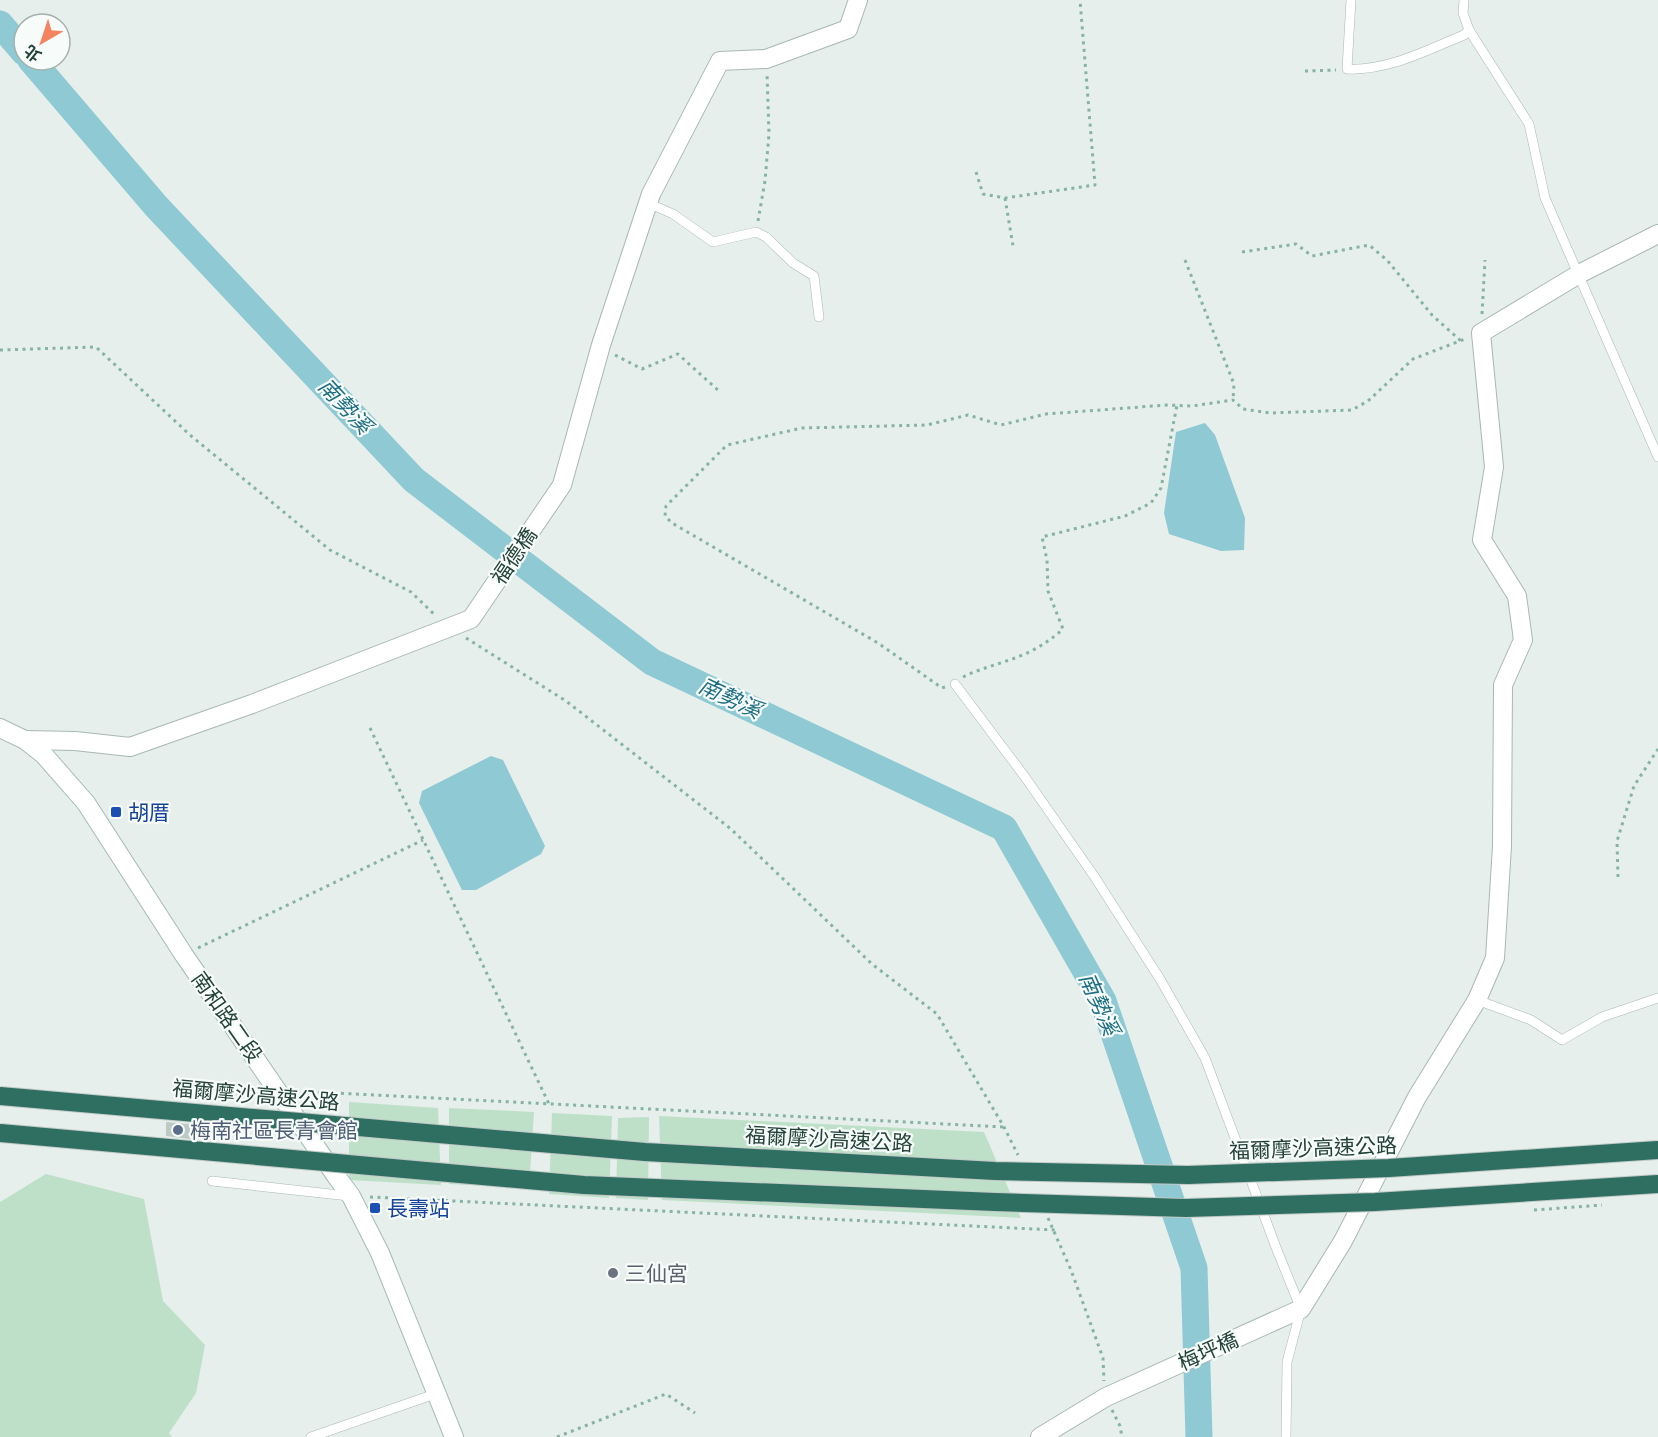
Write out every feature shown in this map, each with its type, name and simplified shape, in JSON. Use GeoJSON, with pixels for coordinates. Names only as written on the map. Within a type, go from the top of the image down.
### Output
{"type":"FeatureCollection","features":[{"type":"Feature","properties":{"kind":"highway","name":"福爾摩沙高速公路"},"geometry":{"type":"LineString","coordinates":[[0,1096],[645,1152],[995,1171],[1188,1175],[1389,1168],[1658,1150]]}},
{"type":"Feature","properties":{"kind":"highway"},"geometry":{"type":"LineString","coordinates":[[0,1132],[584,1185],[995,1203],[1198,1208],[1375,1202],[1658,1184]]}},
{"type":"Feature","properties":{"kind":"street"},"geometry":{"type":"LineString","coordinates":[[766,59],[848,29],[858,0]]}},
{"type":"Feature","properties":{"kind":"street","name":"福德橋"},"geometry":{"type":"LineString","coordinates":[[25,740],[75,741],[130,747],[252,704],[471,619],[562,485],[601,345],[648,203],[708,81],[720,61],[766,59]]}},
{"type":"Feature","properties":{"kind":"street"},"geometry":{"type":"LineString","coordinates":[[1301,1309],[1343,1240],[1417,1097],[1477,1000],[1495,958],[1502,846],[1503,685],[1523,640],[1517,596],[1482,540],[1494,467],[1481,333],[1579,274],[1658,234]]}},
{"type":"Feature","properties":{"kind":"street","name":"南和路二段"},"geometry":{"type":"LineString","coordinates":[[0,728],[25,740],[44,755],[86,803],[184,955],[351,1196],[380,1253],[454,1437]]}},
{"type":"Feature","properties":{"kind":"street","name":"梅坪橋"},"geometry":{"type":"LineString","coordinates":[[1040,1437],[1110,1395],[1301,1309]]}},
{"type":"Feature","properties":{"kind":"lane"},"geometry":{"type":"LineString","coordinates":[[1351,0],[1347,69],[1357,70],[1391,64],[1464,35],[1469,30]]}},
{"type":"Feature","properties":{"kind":"lane"},"geometry":{"type":"LineString","coordinates":[[1464,0],[1463,13],[1469,30],[1529,124],[1545,198],[1658,457]]}},
{"type":"Feature","properties":{"kind":"lane"},"geometry":{"type":"LineString","coordinates":[[648,203],[673,214],[713,242],[756,232],[766,237],[794,263],[814,276],[819,316]]}},
{"type":"Feature","properties":{"kind":"lane"},"geometry":{"type":"LineString","coordinates":[[955,684],[1025,777],[1094,876],[1160,979],[1205,1058],[1301,1309],[1287,1362],[1286,1437]]}},
{"type":"Feature","properties":{"kind":"lane"},"geometry":{"type":"LineString","coordinates":[[1477,1000],[1531,1020],[1562,1040],[1602,1017],[1658,998]]}},
{"type":"Feature","properties":{"kind":"lane"},"geometry":{"type":"LineString","coordinates":[[212,1181],[351,1196]]}},
{"type":"Feature","properties":{"kind":"lane"},"geometry":{"type":"LineString","coordinates":[[311,1437],[435,1394]]}},
{"type":"Feature","properties":{"kind":"path"},"geometry":{"type":"LineString","coordinates":[[976,172],[983,194],[1005,198],[1095,185],[1080,0]]}},
{"type":"Feature","properties":{"kind":"path"},"geometry":{"type":"LineString","coordinates":[[756,232],[765,181],[769,134],[766,59]]}},
{"type":"Feature","properties":{"kind":"path"},"geometry":{"type":"LineString","coordinates":[[1305,71],[1347,69]]}},
{"type":"Feature","properties":{"kind":"path"},"geometry":{"type":"LineString","coordinates":[[1005,198],[1013,246]]}},
{"type":"Feature","properties":{"kind":"path"},"geometry":{"type":"LineString","coordinates":[[1242,252],[1296,244],[1312,256],[1370,245],[1387,260],[1432,315],[1461,341]]}},
{"type":"Feature","properties":{"kind":"path"},"geometry":{"type":"LineString","coordinates":[[1185,260],[1234,384],[1233,400]]}},
{"type":"Feature","properties":{"kind":"path"},"geometry":{"type":"LineString","coordinates":[[1233,400],[1243,409],[1270,413],[1352,410],[1368,401],[1413,359],[1481,333],[1485,260]]}},
{"type":"Feature","properties":{"kind":"path"},"geometry":{"type":"LineString","coordinates":[[601,345],[622,360],[642,369],[678,354],[720,392]]}},
{"type":"Feature","properties":{"kind":"path"},"geometry":{"type":"LineString","coordinates":[[0,350],[96,347],[190,435],[330,550],[411,592],[449,628],[566,701],[731,829],[872,964],[937,1014],[1004,1127],[1019,1158]]}},
{"type":"Feature","properties":{"kind":"path"},"geometry":{"type":"LineString","coordinates":[[1176,405],[1161,488],[1151,503],[1125,516],[1042,537],[1047,560],[1048,591],[1063,629],[1047,643],[1029,652],[979,669],[955,684],[942,688],[878,643],[672,523],[665,516],[666,506],[727,445],[802,428],[927,425],[968,415],[1001,425],[1046,414],[1176,405],[1192,406],[1233,400]]}},
{"type":"Feature","properties":{"kind":"path"},"geometry":{"type":"LineString","coordinates":[[370,728],[549,1104]]}},
{"type":"Feature","properties":{"kind":"path"},"geometry":{"type":"LineString","coordinates":[[1618,877],[1617,841],[1634,786],[1658,749]]}},
{"type":"Feature","properties":{"kind":"path"},"geometry":{"type":"LineString","coordinates":[[184,955],[423,840]]}},
{"type":"Feature","properties":{"kind":"path"},"geometry":{"type":"LineString","coordinates":[[277,1090],[1004,1127]]}},
{"type":"Feature","properties":{"kind":"path"},"geometry":{"type":"LineString","coordinates":[[351,1196],[1054,1230]]}},
{"type":"Feature","properties":{"kind":"path"},"geometry":{"type":"LineString","coordinates":[[1044,1210],[1054,1230],[1103,1358],[1110,1395],[1122,1437]]}},
{"type":"Feature","properties":{"kind":"path"},"geometry":{"type":"LineString","coordinates":[[557,1437],[666,1394],[694,1413]]}},
{"type":"Feature","properties":{"kind":"green space"},"geometry":{"type":"Polygon","coordinates":[[[349,1102],[438,1108],[441,1185],[349,1180],[349,1102]]]}},
{"type":"Feature","properties":{"kind":"green space"},"geometry":{"type":"Polygon","coordinates":[[[449,1108],[534,1112],[529,1188],[449,1184],[449,1108]]]}},
{"type":"Feature","properties":{"kind":"green space"},"geometry":{"type":"Polygon","coordinates":[[[552,1113],[612,1116],[609,1198],[549,1194],[552,1113]]]}},
{"type":"Feature","properties":{"kind":"green space"},"geometry":{"type":"Polygon","coordinates":[[[659,1116],[984,1132],[1021,1218],[662,1200],[659,1116]]]}},
{"type":"Feature","properties":{"kind":"green space"},"geometry":{"type":"Polygon","coordinates":[[[649,1117],[648,1200],[616,1198],[618,1118],[649,1117]]]}},
{"type":"Feature","properties":{"kind":"green space"},"geometry":{"type":"Polygon","coordinates":[[[46,1174],[144,1199],[163,1301],[205,1345],[196,1393],[169,1433],[172,1437],[0,1437],[0,1202],[46,1174]]]}},
{"type":"Feature","properties":{"kind":"water"},"geometry":{"type":"Polygon","coordinates":[[[1205,423],[1215,435],[1245,518],[1244,550],[1221,551],[1169,534],[1164,513],[1176,432],[1205,423]]]}},
{"type":"Feature","properties":{"kind":"water"},"geometry":{"type":"Polygon","coordinates":[[[491,756],[503,760],[545,846],[541,854],[476,890],[462,890],[419,803],[422,791],[491,756]]]}},
{"type":"Feature","properties":{"kind":"building"},"geometry":{"type":"Polygon","coordinates":[[[166,1122],[190,1124],[190,1139],[166,1136],[166,1122]]]}},
{"type":"Feature","properties":{"kind":"waterway","name":"南勢溪"},"geometry":{"type":"LineString","coordinates":[[0,24],[12,38]]}},
{"type":"Feature","properties":{"kind":"waterway","name":"南勢溪"},"geometry":{"type":"LineString","coordinates":[[41,72],[156,206],[414,480],[652,662],[1004,828],[1103,1001],[1194,1268],[1199,1437]]}},
{"type":"Feature","properties":{"kind":"place","name":"胡厝"},"geometry":{"type":"Point","coordinates":[116,812]}},
{"type":"Feature","properties":{"kind":"place","name":"梅南社區長青會館"},"geometry":{"type":"Point","coordinates":[178,1130]}},
{"type":"Feature","properties":{"kind":"place","name":"長壽站"},"geometry":{"type":"Point","coordinates":[375,1208]}},
{"type":"Feature","properties":{"kind":"place","name":"三仙宮"},"geometry":{"type":"Point","coordinates":[613,1273]}}]}
